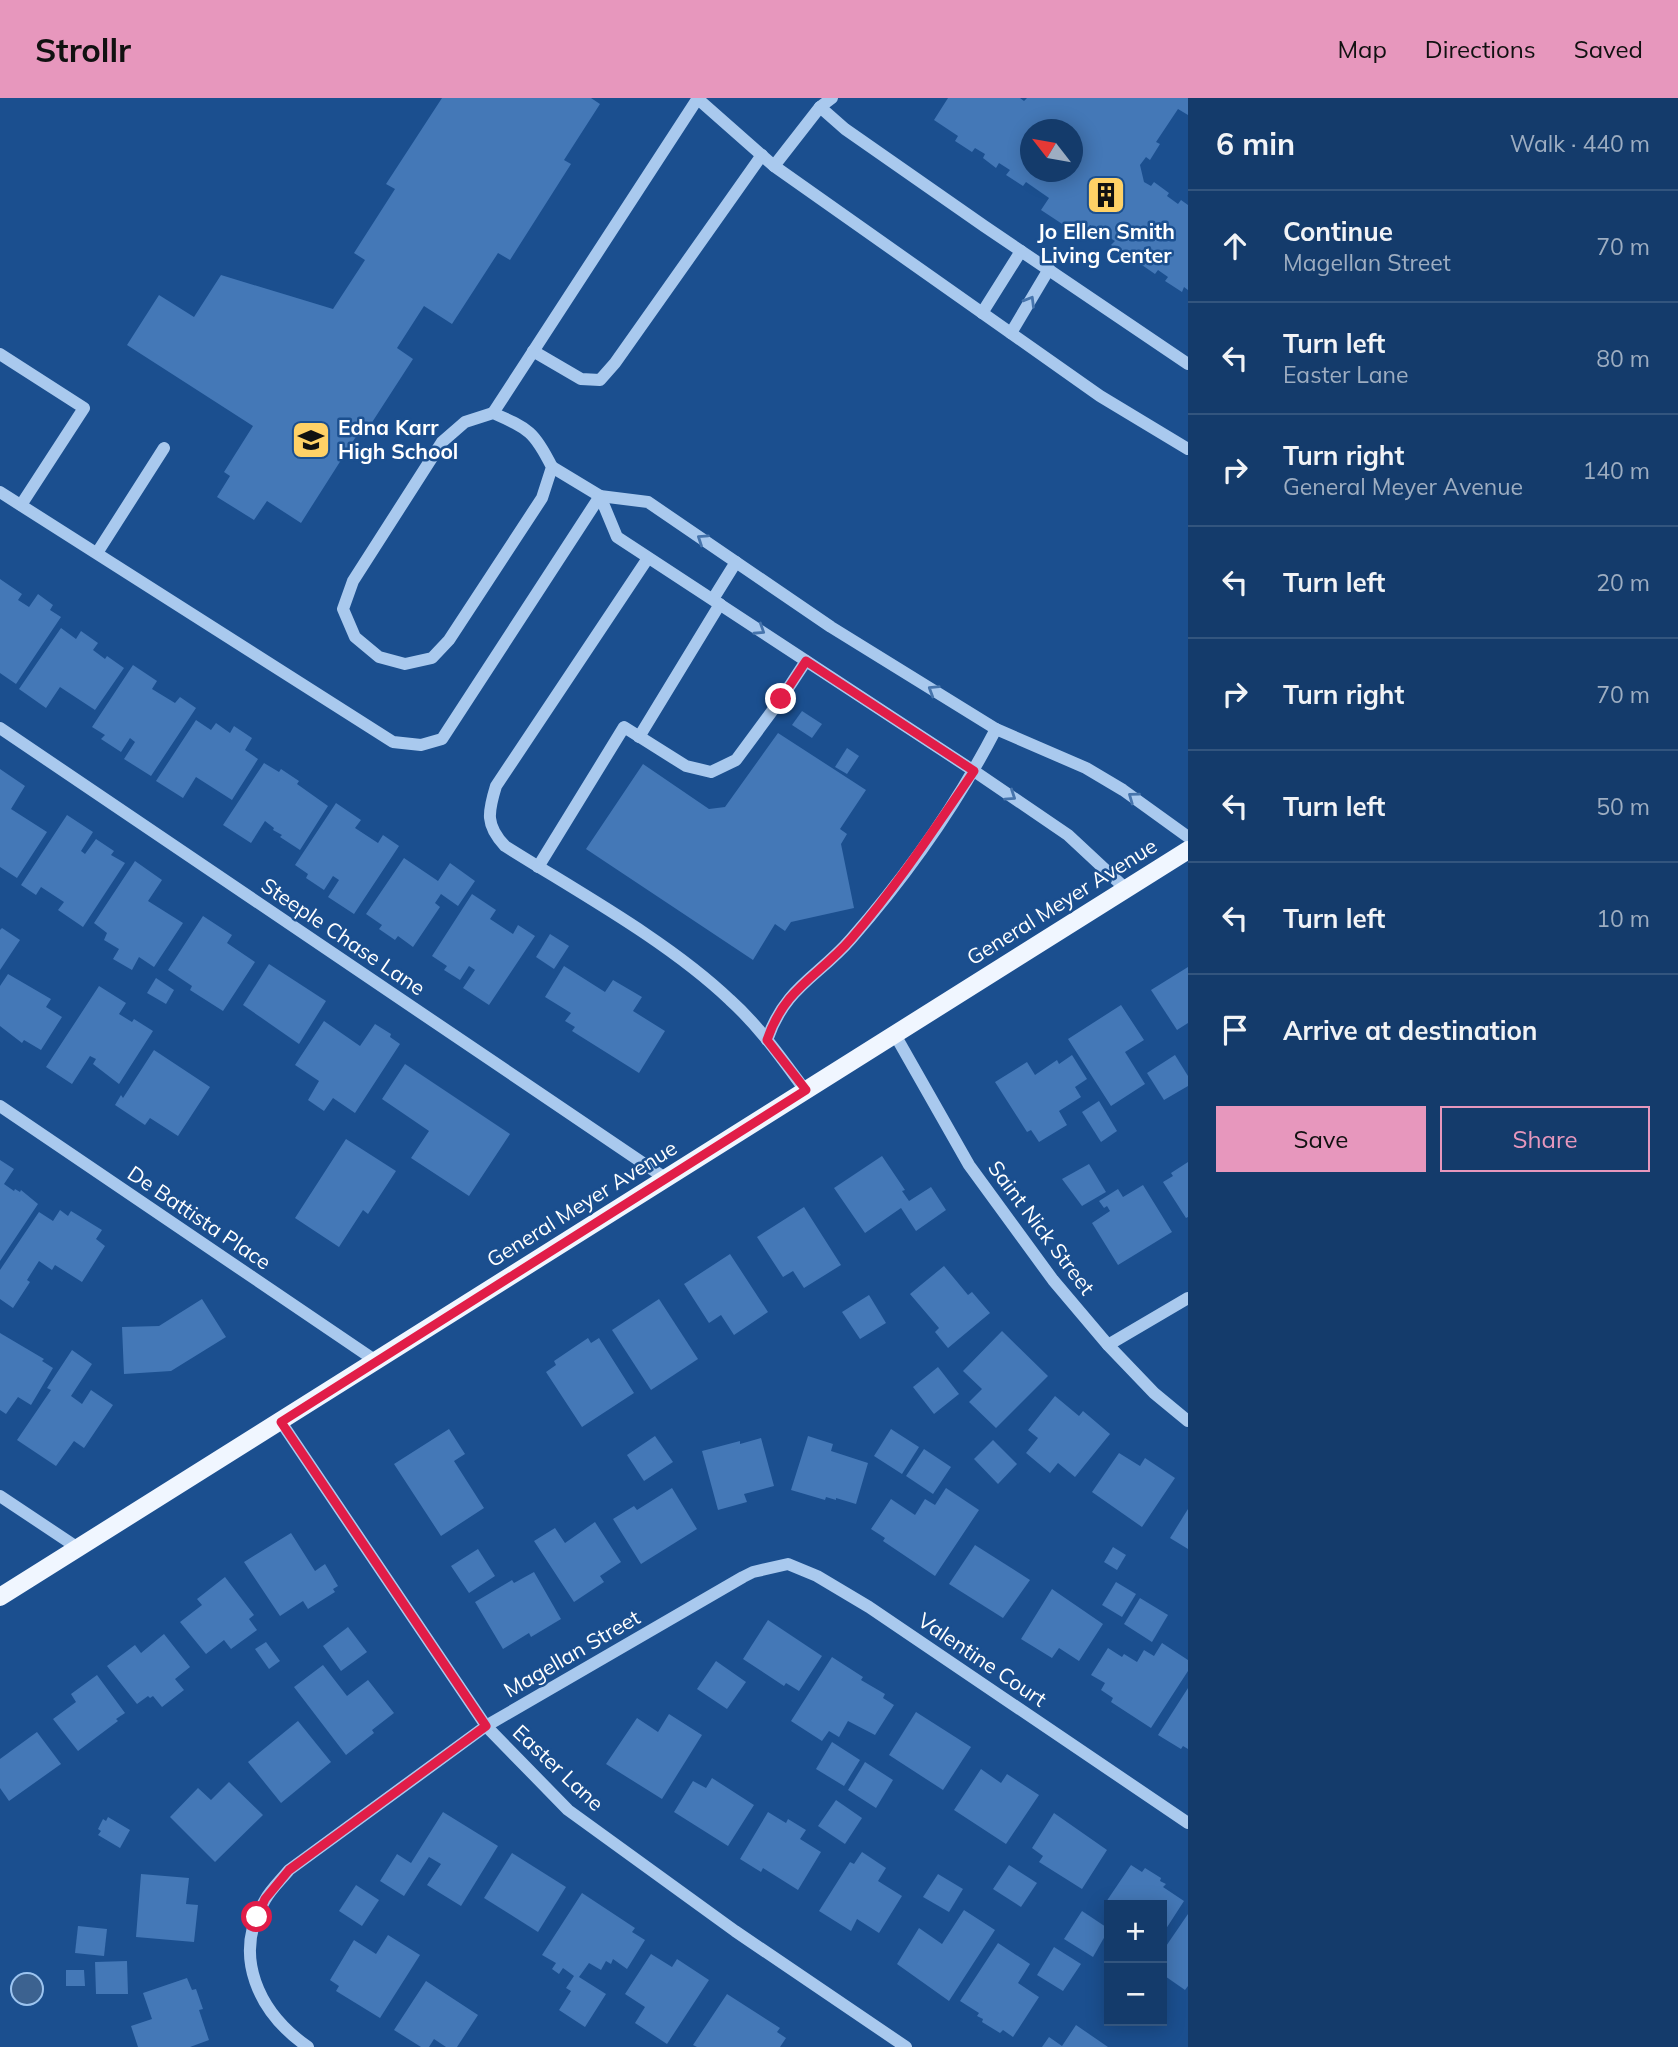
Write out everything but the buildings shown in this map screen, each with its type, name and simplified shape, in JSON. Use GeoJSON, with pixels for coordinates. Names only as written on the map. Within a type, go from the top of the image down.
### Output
{"type":"FeatureCollection","features":[{"type":"Feature","properties":{"kind":"main road","name":"General Meyer Avenue"},"geometry":{"type":"LineString","coordinates":[[0,1597],[1188,850]]}},
{"type":"Feature","properties":{"kind":"street"},"geometry":{"type":"LineString","coordinates":[[552,467],[542,498],[449,640],[432,657],[405,664],[379,657],[355,637],[343,609],[353,581],[442,442],[465,422],[493,413],[698,98],[774,166],[1100,396],[1188,449]]}},
{"type":"Feature","properties":{"kind":"street"},"geometry":{"type":"LineString","coordinates":[[774,166],[820,107],[832,98]]}},
{"type":"Feature","properties":{"kind":"street"},"geometry":{"type":"LineString","coordinates":[[820,107],[845,129],[1188,364]]}},
{"type":"Feature","properties":{"kind":"street"},"geometry":{"type":"LineString","coordinates":[[533,351],[580,379],[600,380],[615,363],[762,155]]}},
{"type":"Feature","properties":{"kind":"street"},"geometry":{"type":"LineString","coordinates":[[982,313],[1021,251]]}},
{"type":"Feature","properties":{"kind":"street"},"geometry":{"type":"LineString","coordinates":[[1011,333],[1049,269]]}},
{"type":"Feature","properties":{"kind":"street"},"geometry":{"type":"LineString","coordinates":[[0,354],[83,408],[21,505]]}},
{"type":"Feature","properties":{"kind":"street"},"geometry":{"type":"LineString","coordinates":[[493,413],[522,426],[539,440],[552,467],[600,496],[648,502],[831,627],[996,729],[1086,768],[1123,790],[1188,837]]}},
{"type":"Feature","properties":{"kind":"street"},"geometry":{"type":"LineString","coordinates":[[97,554],[164,448]]}},
{"type":"Feature","properties":{"kind":"street"},"geometry":{"type":"LineString","coordinates":[[0,492],[393,742],[421,745],[442,739],[600,496]]}},
{"type":"Feature","properties":{"kind":"street"},"geometry":{"type":"LineString","coordinates":[[600,496],[617,537],[1069,835],[1126,889]]}},
{"type":"Feature","properties":{"kind":"street"},"geometry":{"type":"LineString","coordinates":[[648,558],[496,786],[488,811],[494,834],[505,846],[666,949],[730,999],[767,1040],[806,1090]]}},
{"type":"Feature","properties":{"kind":"street"},"geometry":{"type":"LineString","coordinates":[[639,737],[736,562]]}},
{"type":"Feature","properties":{"kind":"street"},"geometry":{"type":"LineString","coordinates":[[538,867],[624,727],[686,766],[711,772],[736,760],[806,661]]}},
{"type":"Feature","properties":{"kind":"street","name":"Steeple Chase Lane"},"geometry":{"type":"LineString","coordinates":[[0,728],[665,1178]]}},
{"type":"Feature","properties":{"kind":"street"},"geometry":{"type":"LineString","coordinates":[[767,1040],[773,1022],[792,993],[849,941],[907,869],[974,771],[996,729]]}},
{"type":"Feature","properties":{"kind":"street","name":"Saint Nick Street"},"geometry":{"type":"LineString","coordinates":[[894,1033],[969,1165],[1053,1280],[1108,1345],[1154,1393],[1188,1421]]}},
{"type":"Feature","properties":{"kind":"street","name":"De Battista Place"},"geometry":{"type":"LineString","coordinates":[[0,1106],[376,1361]]}},
{"type":"Feature","properties":{"kind":"street"},"geometry":{"type":"LineString","coordinates":[[1108,1345],[1188,1298]]}},
{"type":"Feature","properties":{"kind":"street","name":"Easter Lane"},"geometry":{"type":"LineString","coordinates":[[281,1422],[486,1726],[568,1810],[735,1931],[906,2047]]}},
{"type":"Feature","properties":{"kind":"street"},"geometry":{"type":"LineString","coordinates":[[0,1496],[78,1548]]}},
{"type":"Feature","properties":{"kind":"street","name":"Valentine Court"},"geometry":{"type":"LineString","coordinates":[[743,1577],[788,1564],[817,1576],[869,1607],[1188,1823]]}},
{"type":"Feature","properties":{"kind":"street","name":"Magellan Street"},"geometry":{"type":"LineString","coordinates":[[308,2047],[288,2033],[271,2014],[254,1976],[250,1937],[265,1899],[289,1870],[486,1726],[743,1577]]}},
{"type":"Feature","properties":{"kind":"water"},"geometry":{"type":"Polygon","coordinates":[[[27,1973],[38,1978],[43,1989],[38,2000],[27,2005],[16,2000],[11,1989],[16,1978],[27,1973]]]}},
{"type":"Feature","properties":{"kind":"place","name":"Jo Ellen Smith Living Center"},"geometry":{"type":"Point","coordinates":[1106,195]}},
{"type":"Feature","properties":{"kind":"place","name":"Edna Karr High School"},"geometry":{"type":"Point","coordinates":[311,440]}},
{"type":"Feature","properties":{"kind":"route"},"geometry":{"type":"LineString","coordinates":[[257,1917],[265,1899],[289,1870],[486,1726],[281,1422],[806,1090],[767,1040],[773,1022],[792,993],[849,941],[907,869],[974,771],[806,661],[781,699]]}}]}
